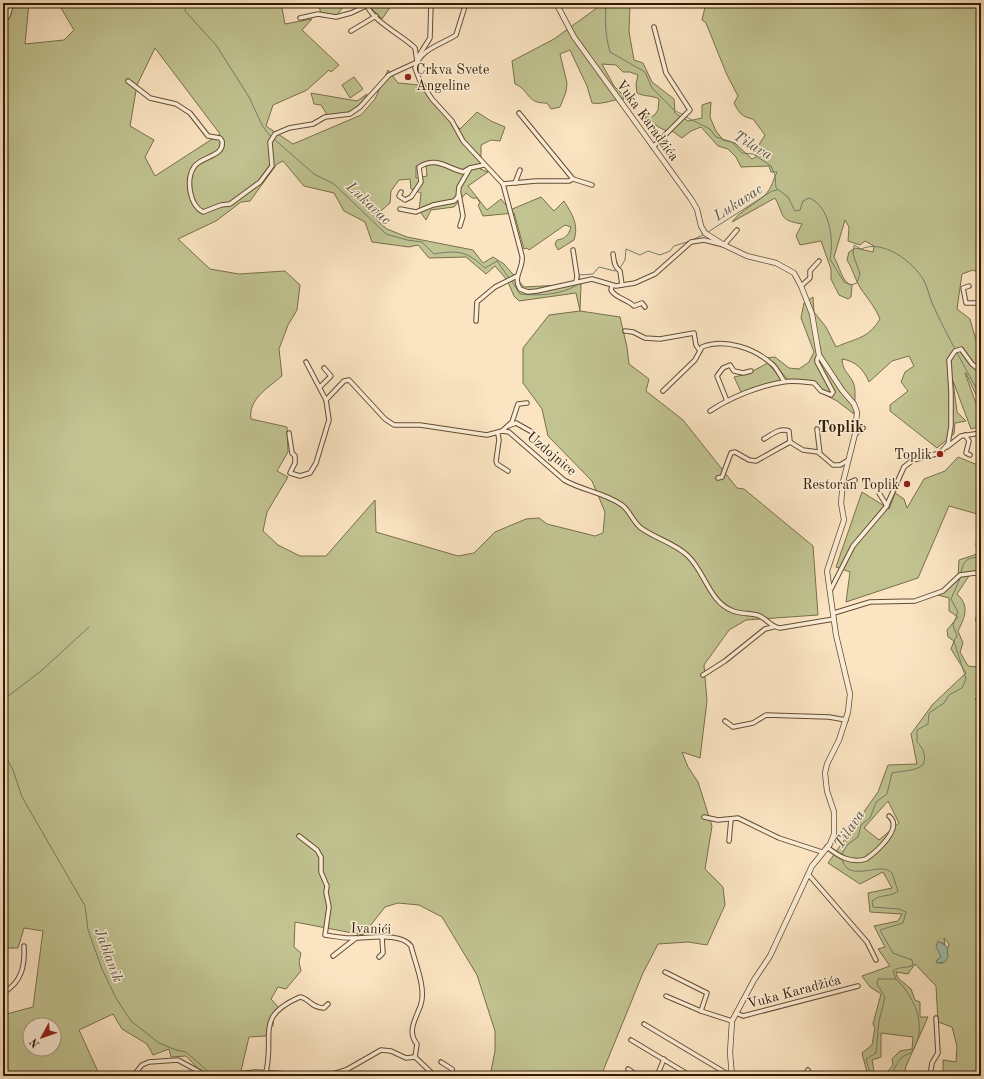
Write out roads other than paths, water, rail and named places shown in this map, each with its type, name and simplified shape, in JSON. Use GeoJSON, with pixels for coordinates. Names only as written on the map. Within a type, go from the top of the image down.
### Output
{"type":"FeatureCollection","features":[{"type":"Feature","properties":{"kind":"street"},"geometry":{"type":"LineString","coordinates":[[3,23],[8,16],[12,3]]}},
{"type":"Feature","properties":{"kind":"street"},"geometry":{"type":"LineString","coordinates":[[430,3],[430,38],[420,53],[416,71],[428,93],[452,121],[463,141],[503,184],[523,261],[517,276],[494,287],[477,302],[476,321]]}},
{"type":"Feature","properties":{"kind":"street"},"geometry":{"type":"LineString","coordinates":[[128,81],[150,98],[176,104],[190,113],[208,136],[220,138],[222,141],[222,147],[218,152],[200,161],[194,167],[191,176],[191,193],[194,203],[199,210],[203,212],[221,205],[230,204],[260,182],[272,166],[270,142],[275,134],[289,128],[313,124],[325,117],[350,114],[360,107],[389,75],[417,62],[432,46],[456,35],[466,3]]}},
{"type":"Feature","properties":{"kind":"street","name":"Vuka Karadžića"},"geometry":{"type":"LineString","coordinates":[[556,3],[568,29],[697,209],[702,230],[724,245],[747,256],[776,263],[794,273],[812,314],[820,355],[858,412],[855,434],[847,461],[842,486],[841,503],[844,520],[827,572],[834,619],[850,694],[846,720],[837,746],[826,767],[826,786],[834,812],[835,824],[833,838],[808,874],[770,956],[754,980],[732,1021],[730,1053],[732,1076]]}},
{"type":"Feature","properties":{"kind":"street"},"geometry":{"type":"LineString","coordinates":[[300,18],[318,14],[336,17],[351,13],[366,4],[376,16],[415,48],[417,62]]}},
{"type":"Feature","properties":{"kind":"street"},"geometry":{"type":"LineString","coordinates":[[351,31],[376,16]]}},
{"type":"Feature","properties":{"kind":"street"},"geometry":{"type":"LineString","coordinates":[[653,147],[690,110],[666,73],[654,27]]}},
{"type":"Feature","properties":{"kind":"street"},"geometry":{"type":"LineString","coordinates":[[519,113],[573,178],[592,185]]}},
{"type":"Feature","properties":{"kind":"street"},"geometry":{"type":"LineString","coordinates":[[401,192],[399,196],[405,200],[411,198],[421,182],[419,167],[425,163],[441,162],[453,169],[463,172],[470,168],[484,165]]}},
{"type":"Feature","properties":{"kind":"street"},"geometry":{"type":"LineString","coordinates":[[460,226],[463,216],[459,187],[470,168]]}},
{"type":"Feature","properties":{"kind":"street"},"geometry":{"type":"LineString","coordinates":[[515,183],[520,170]]}},
{"type":"Feature","properties":{"kind":"street"},"geometry":{"type":"LineString","coordinates":[[503,184],[536,181],[569,181],[573,178]]}},
{"type":"Feature","properties":{"kind":"street"},"geometry":{"type":"LineString","coordinates":[[400,209],[416,212],[433,205],[454,201],[460,194]]}},
{"type":"Feature","properties":{"kind":"street"},"geometry":{"type":"LineString","coordinates":[[724,245],[737,230]]}},
{"type":"Feature","properties":{"kind":"street","name":"Vuka Karadžića"},"geometry":{"type":"LineString","coordinates":[[517,276],[520,289],[528,292],[592,279],[612,286],[622,285],[635,283],[655,274],[692,242],[704,240],[724,245]]}},
{"type":"Feature","properties":{"kind":"street"},"geometry":{"type":"LineString","coordinates":[[573,250],[577,276],[576,282]]}},
{"type":"Feature","properties":{"kind":"street"},"geometry":{"type":"LineString","coordinates":[[613,254],[614,263],[620,271],[622,285]]}},
{"type":"Feature","properties":{"kind":"street"},"geometry":{"type":"LineString","coordinates":[[801,286],[810,278],[810,271],[819,261]]}},
{"type":"Feature","properties":{"kind":"street"},"geometry":{"type":"LineString","coordinates":[[612,286],[611,290],[616,296],[624,298],[634,306],[642,303],[645,307]]}},
{"type":"Feature","properties":{"kind":"street"},"geometry":{"type":"LineString","coordinates":[[969,286],[963,288],[966,303],[981,303]]}},
{"type":"Feature","properties":{"kind":"street"},"geometry":{"type":"LineString","coordinates":[[625,331],[633,332],[645,338],[660,339],[694,332],[696,345],[700,351]]}},
{"type":"Feature","properties":{"kind":"street"},"geometry":{"type":"LineString","coordinates":[[663,391],[695,360],[702,347],[709,345],[723,344],[747,348],[772,364],[784,381]]}},
{"type":"Feature","properties":{"kind":"street"},"geometry":{"type":"LineString","coordinates":[[945,449],[948,444],[951,426],[952,372],[949,360],[956,350],[961,349],[972,364],[981,371]]}},
{"type":"Feature","properties":{"kind":"street","name":"Vuka Karadžića"},"geometry":{"type":"LineString","coordinates":[[710,411],[727,401],[766,386],[784,381],[814,383],[821,391],[833,394],[830,385],[817,362],[820,355]]}},
{"type":"Feature","properties":{"kind":"street"},"geometry":{"type":"LineString","coordinates":[[290,433],[292,453],[295,456],[295,463],[290,473],[300,476],[310,473],[316,463],[328,424],[328,410],[326,400],[306,362]]}},
{"type":"Feature","properties":{"kind":"street"},"geometry":{"type":"LineString","coordinates":[[727,401],[717,376],[723,368],[730,365],[734,371],[743,373],[751,371]]}},
{"type":"Feature","properties":{"kind":"street"},"geometry":{"type":"LineString","coordinates":[[320,387],[331,376],[324,368]]}},
{"type":"Feature","properties":{"kind":"street"},"geometry":{"type":"LineString","coordinates":[[326,400],[344,381],[349,380],[385,419],[394,425],[420,425],[487,435],[498,434],[502,431],[512,422],[518,404],[527,403]]}},
{"type":"Feature","properties":{"kind":"street"},"geometry":{"type":"LineString","coordinates":[[508,426],[516,424],[532,432]]}},
{"type":"Feature","properties":{"kind":"street"},"geometry":{"type":"LineString","coordinates":[[855,434],[863,428]]}},
{"type":"Feature","properties":{"kind":"street"},"geometry":{"type":"LineString","coordinates":[[817,429],[820,454]]}},
{"type":"Feature","properties":{"kind":"street"},"geometry":{"type":"LineString","coordinates":[[764,439],[776,432],[786,430],[789,431],[790,442]]}},
{"type":"Feature","properties":{"kind":"street","name":"Uzdojnice"},"geometry":{"type":"LineString","coordinates":[[502,431],[512,434],[564,480],[573,485],[602,493],[614,500],[629,512],[641,528],[687,555],[695,562],[708,587],[722,605],[736,612],[758,615],[773,627]]}},
{"type":"Feature","properties":{"kind":"street"},"geometry":{"type":"LineString","coordinates":[[830,591],[853,546],[887,506],[904,467],[913,460],[940,453],[957,438],[980,432]]}},
{"type":"Feature","properties":{"kind":"street"},"geometry":{"type":"LineString","coordinates":[[498,434],[499,440],[496,461],[499,466],[508,471]]}},
{"type":"Feature","properties":{"kind":"street"},"geometry":{"type":"LineString","coordinates":[[965,435],[969,441],[966,453],[970,455]]}},
{"type":"Feature","properties":{"kind":"street"},"geometry":{"type":"LineString","coordinates":[[790,442],[803,450],[820,454],[833,465],[840,465],[847,461]]}},
{"type":"Feature","properties":{"kind":"street"},"geometry":{"type":"LineString","coordinates":[[718,478],[722,477],[730,454],[735,452],[749,460],[756,461],[790,442]]}},
{"type":"Feature","properties":{"kind":"street"},"geometry":{"type":"LineString","coordinates":[[842,486],[855,480]]}},
{"type":"Feature","properties":{"kind":"street"},"geometry":{"type":"LineString","coordinates":[[882,497],[885,492]]}},
{"type":"Feature","properties":{"kind":"street"},"geometry":{"type":"LineString","coordinates":[[879,493],[887,506]]}},
{"type":"Feature","properties":{"kind":"street"},"geometry":{"type":"LineString","coordinates":[[834,612],[861,603],[875,601],[915,600],[943,591],[961,575],[981,575]]}},
{"type":"Feature","properties":{"kind":"street"},"geometry":{"type":"LineString","coordinates":[[978,620],[981,604]]}},
{"type":"Feature","properties":{"kind":"street"},"geometry":{"type":"LineString","coordinates":[[703,675],[725,661],[765,629],[834,619]]}},
{"type":"Feature","properties":{"kind":"street"},"geometry":{"type":"LineString","coordinates":[[725,721],[733,728],[753,723],[766,715],[829,717],[846,720]]}},
{"type":"Feature","properties":{"kind":"street"},"geometry":{"type":"LineString","coordinates":[[827,847],[841,857],[864,860],[884,844],[890,834],[893,821],[889,816]]}},
{"type":"Feature","properties":{"kind":"street"},"geometry":{"type":"LineString","coordinates":[[704,817],[731,819],[738,818],[779,838],[822,852]]}},
{"type":"Feature","properties":{"kind":"street"},"geometry":{"type":"LineString","coordinates":[[729,841],[731,819]]}},
{"type":"Feature","properties":{"kind":"street","name":"Ivanići"},"geometry":{"type":"LineString","coordinates":[[299,836],[317,850],[321,857],[321,872],[327,886],[326,892],[329,907],[325,935],[356,938],[387,936],[409,944],[423,995],[412,1030],[413,1040],[417,1044],[415,1057]]}},
{"type":"Feature","properties":{"kind":"street"},"geometry":{"type":"LineString","coordinates":[[808,874],[867,942],[876,960]]}},
{"type":"Feature","properties":{"kind":"street"},"geometry":{"type":"LineString","coordinates":[[379,957],[383,953],[382,937]]}},
{"type":"Feature","properties":{"kind":"street"},"geometry":{"type":"LineString","coordinates":[[333,956],[356,938]]}},
{"type":"Feature","properties":{"kind":"street"},"geometry":{"type":"LineString","coordinates":[[3,993],[21,976],[24,946]]}},
{"type":"Feature","properties":{"kind":"street"},"geometry":{"type":"LineString","coordinates":[[664,972],[707,993],[701,1011]]}},
{"type":"Feature","properties":{"kind":"street","name":"Vuka Karadžića"},"geometry":{"type":"LineString","coordinates":[[736,1013],[743,1016],[858,986]]}},
{"type":"Feature","properties":{"kind":"street","name":"Vuka Karadžića"},"geometry":{"type":"LineString","coordinates":[[666,996],[701,1011],[732,1021]]}},
{"type":"Feature","properties":{"kind":"street"},"geometry":{"type":"LineString","coordinates":[[266,1072],[270,1022],[275,1012],[300,997],[304,997],[318,1008],[324,1008],[328,1004]]}},
{"type":"Feature","properties":{"kind":"street"},"geometry":{"type":"LineString","coordinates":[[930,1076],[934,1060],[938,1053],[936,1018]]}},
{"type":"Feature","properties":{"kind":"street","name":"Vuka Karadžića"},"geometry":{"type":"LineString","coordinates":[[644,1024],[732,1076]]}},
{"type":"Feature","properties":{"kind":"street"},"geometry":{"type":"LineString","coordinates":[[631,1040],[691,1076]]}},
{"type":"Feature","properties":{"kind":"street"},"geometry":{"type":"LineString","coordinates":[[222,1076],[244,1072],[266,1072],[326,1076],[346,1070],[381,1050],[386,1050],[406,1058],[415,1057],[435,1076]]}},
{"type":"Feature","properties":{"kind":"street"},"geometry":{"type":"LineString","coordinates":[[657,1076],[664,1059]]}},
{"type":"Feature","properties":{"kind":"street"},"geometry":{"type":"LineString","coordinates":[[133,1076],[142,1065],[149,1062],[178,1060],[207,1076]]}},
{"type":"Feature","properties":{"kind":"street"},"geometry":{"type":"LineString","coordinates":[[441,1062],[452,1069],[454,1076]]}},
{"type":"Feature","properties":{"kind":"street"},"geometry":{"type":"LineString","coordinates":[[628,1069],[638,1076]]}},
{"type":"Feature","properties":{"kind":"street"},"geometry":{"type":"LineString","coordinates":[[804,1076],[808,1070]]}},
{"type":"Feature","properties":{"kind":"waterway","name":"Lukavac"},"geometry":{"type":"LineString","coordinates":[[186,3],[185,11],[216,45],[249,97],[262,125],[270,136]]}},
{"type":"Feature","properties":{"kind":"waterway","name":"Tilava"},"geometry":{"type":"LineString","coordinates":[[606,3],[606,28],[610,52],[645,72],[652,88],[675,111],[684,115]]}},
{"type":"Feature","properties":{"kind":"waterway","name":"Tilava"},"geometry":{"type":"LineString","coordinates":[[686,117],[710,129],[716,137],[732,142],[742,153],[753,154],[771,166],[775,175],[776,188],[788,197],[795,211],[800,210],[803,201],[809,198],[822,208],[831,233],[830,259],[844,282],[851,285],[857,283],[860,274],[853,254],[854,245],[861,249],[870,247],[887,249],[912,265],[925,282],[938,317],[981,397]]}},
{"type":"Feature","properties":{"kind":"waterway","name":"Lukavac"},"geometry":{"type":"LineString","coordinates":[[274,139],[314,174],[334,184],[386,234],[407,240],[422,242],[434,254],[450,252],[462,253],[473,258],[485,268],[497,261],[509,278]]}},
{"type":"Feature","properties":{"kind":"waterway","name":"Lukavac"},"geometry":{"type":"LineString","coordinates":[[708,232],[772,191],[777,190]]}},
{"type":"Feature","properties":{"kind":"waterway","name":"Lukavac"},"geometry":{"type":"LineString","coordinates":[[692,240],[703,235]]}},
{"type":"Feature","properties":{"kind":"waterway","name":"Lukavac"},"geometry":{"type":"LineString","coordinates":[[620,268],[625,260],[626,249],[640,255],[648,251],[660,255],[670,251],[674,246],[690,241]]}},
{"type":"Feature","properties":{"kind":"waterway","name":"Lukavac"},"geometry":{"type":"LineString","coordinates":[[579,279],[579,275],[593,274],[599,267],[615,271]]}},
{"type":"Feature","properties":{"kind":"waterway","name":"Lukavac"},"geometry":{"type":"LineString","coordinates":[[511,280],[520,294],[527,295],[557,293],[577,285]]}},
{"type":"Feature","properties":{"kind":"waterway","name":"Tilava"},"geometry":{"type":"LineString","coordinates":[[961,573],[966,560],[979,557],[981,555]]}},
{"type":"Feature","properties":{"kind":"waterway","name":"Tilava"},"geometry":{"type":"LineString","coordinates":[[842,854],[847,845],[858,837],[861,825],[870,818],[876,802],[887,794],[892,773],[914,769],[923,764],[925,758],[921,747],[917,742],[917,730],[928,724],[929,713],[944,703],[949,695],[962,688],[966,679],[954,641],[957,636],[953,625],[958,612],[951,599],[961,576]]}},
{"type":"Feature","properties":{"kind":"waterway","name":"Jablanik"},"geometry":{"type":"LineString","coordinates":[[3,700],[41,671],[89,627]]}},
{"type":"Feature","properties":{"kind":"waterway","name":"Jablanik"},"geometry":{"type":"LineString","coordinates":[[3,751],[13,770],[22,797],[85,906],[88,930],[102,969],[116,998],[131,1021],[159,1043],[176,1050],[186,1052],[209,1072],[223,1074]]}},
{"type":"Feature","properties":{"kind":"waterway","name":"Tilava"},"geometry":{"type":"LineString","coordinates":[[842,858],[844,865],[853,871],[883,869],[891,872],[898,891],[872,901],[873,907],[899,909],[906,912],[903,923],[880,930],[893,953],[912,960],[913,965],[895,969],[893,971],[896,979],[878,979],[877,984],[885,997],[879,1021],[876,1053],[866,1059],[871,1076]]}},
{"type":"Feature","properties":{"kind":"waterway","name":"Tilava"},"geometry":{"type":"LineString","coordinates":[[895,1076],[894,1069],[901,1058],[911,1053],[913,1050],[919,1031],[917,1012],[903,986],[896,979]]}},
{"type":"Feature","properties":{"kind":"place","name":"Crkva Svete Angeline"},"geometry":{"type":"Point","coordinates":[408,77]}},
{"type":"Feature","properties":{"kind":"place","name":"Toplik"},"geometry":{"type":"Point","coordinates":[940,454]}},
{"type":"Feature","properties":{"kind":"place","name":"Restoran Toplik"},"geometry":{"type":"Point","coordinates":[907,484]}},
{"type":"Feature","properties":{"kind":"district","name":"Toplik"},"geometry":{"type":"Point","coordinates":[841,426]}}]}
